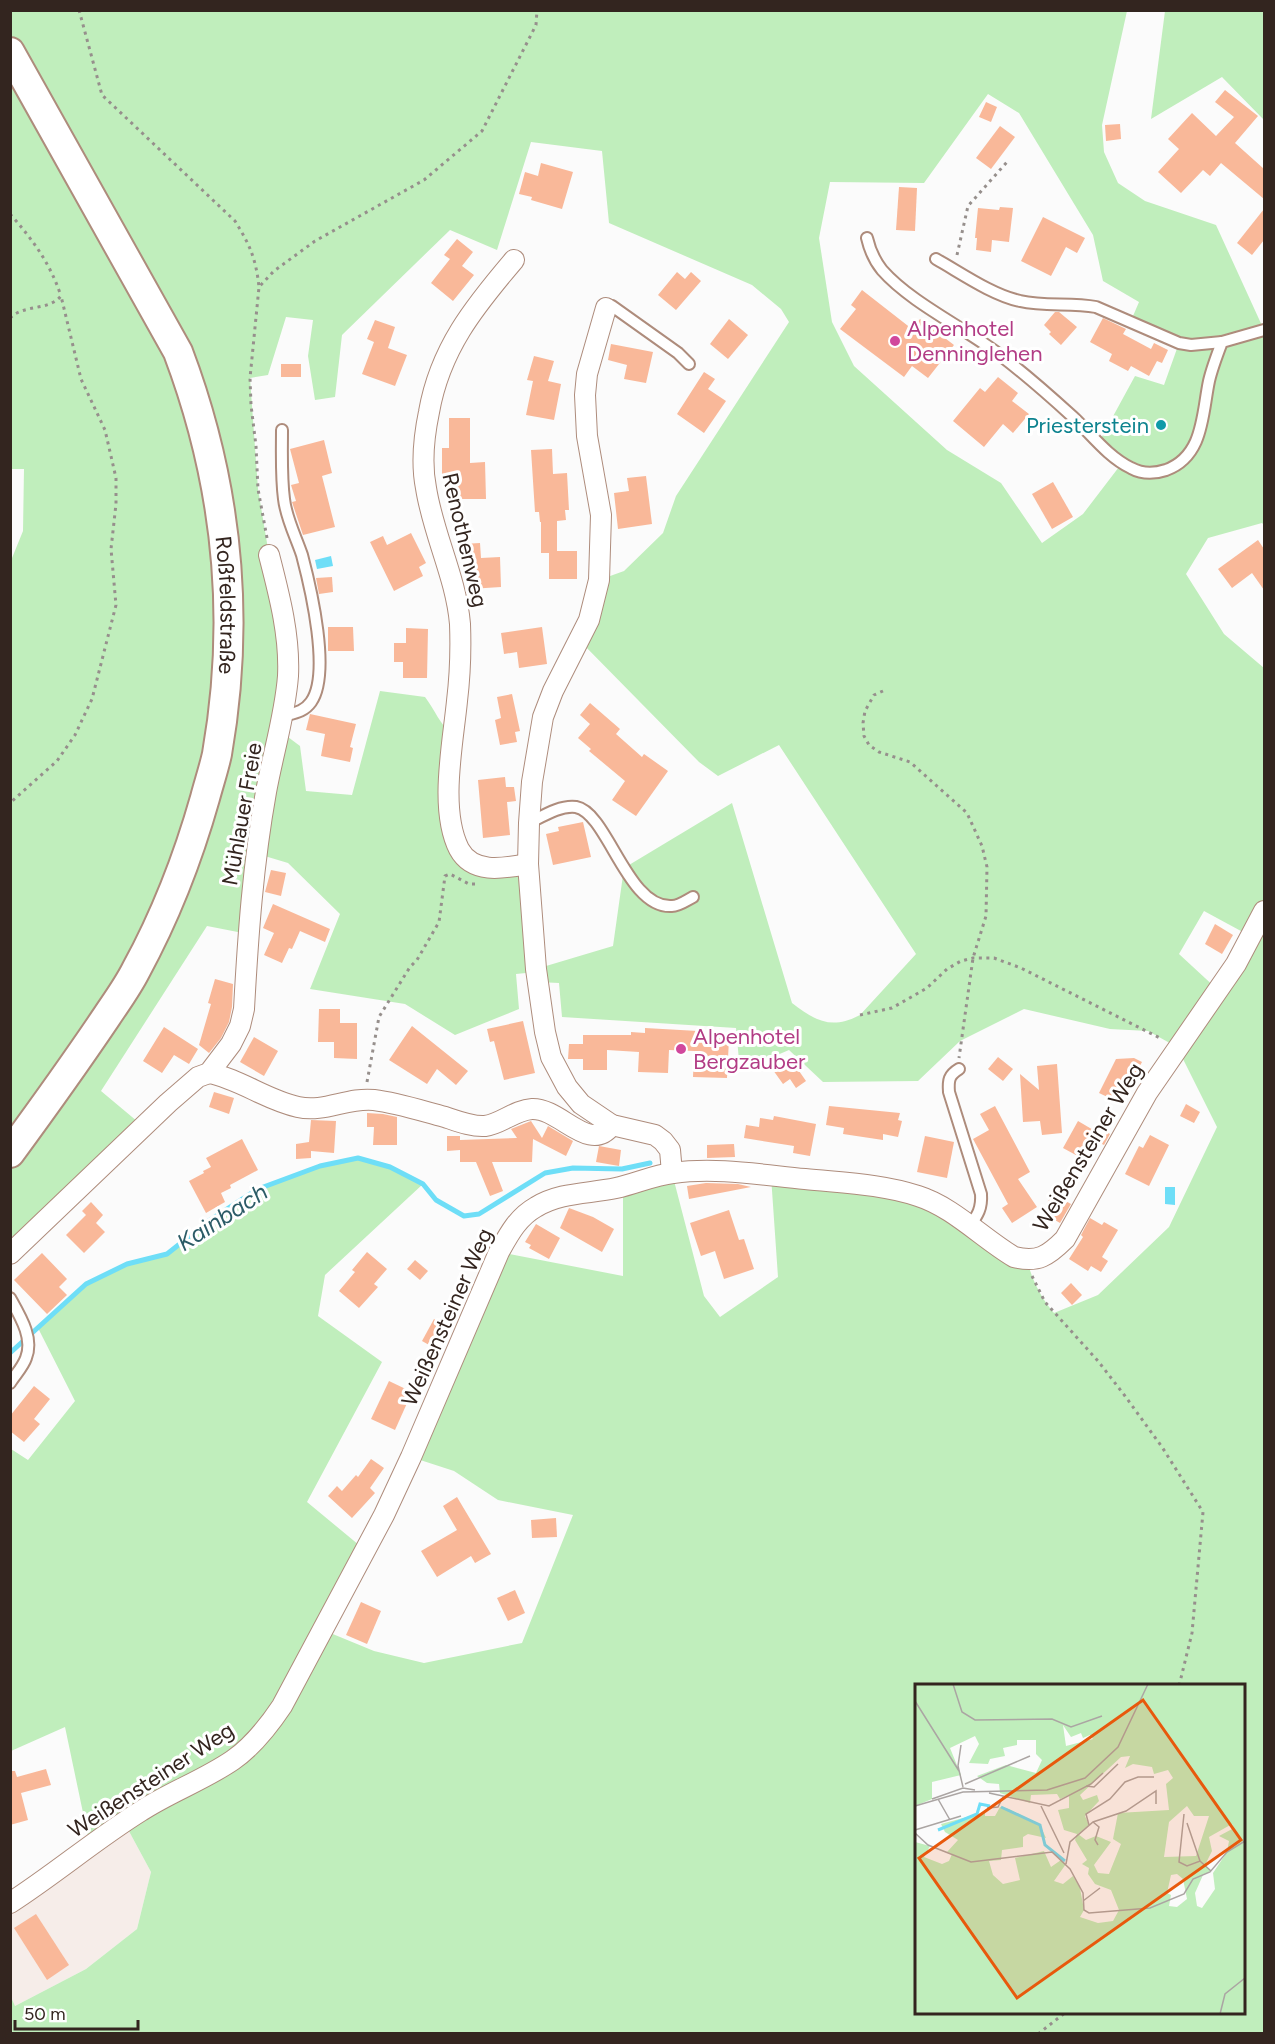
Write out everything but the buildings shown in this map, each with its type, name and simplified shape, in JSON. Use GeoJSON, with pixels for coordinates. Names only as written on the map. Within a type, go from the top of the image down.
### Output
{"type":"FeatureCollection","features":[{"type":"Feature","properties":{"kind":"main road","name":"Roßfeldstraße"},"geometry":{"type":"LineString","coordinates":[[10,52],[178,352],[194,394],[222,520],[230,606],[226,684],[217,756],[191,848],[161,922],[135,973],[10,1153]]}},
{"type":"Feature","properties":{"kind":"street","name":"Renothenweg"},"geometry":{"type":"LineString","coordinates":[[495,870],[473,863],[460,851],[453,834],[449,779],[460,660],[459,623],[449,567],[425,487],[423,460],[429,411],[443,361],[468,316],[514,260]]}},
{"type":"Feature","properties":{"kind":"street"},"geometry":{"type":"LineString","coordinates":[[606,308],[587,374],[585,395],[587,436],[601,515],[599,580],[589,620],[553,691],[543,717],[535,762],[528,864],[536,969],[551,1057],[567,1087],[581,1104],[612,1125],[648,1133],[663,1141],[670,1150],[672,1173]]}},
{"type":"Feature","properties":{"kind":"street","name":"Mühlauer Freie"},"geometry":{"type":"LineString","coordinates":[[10,1254],[168,1103],[198,1077],[209,1073],[231,1044],[240,1026],[244,1009],[253,885],[266,791],[283,716],[288,675],[287,645],[269,555]]}},
{"type":"Feature","properties":{"kind":"street"},"geometry":{"type":"LineString","coordinates":[[495,870],[528,864]]}},
{"type":"Feature","properties":{"kind":"street","name":"Weißensteiner Weg"},"geometry":{"type":"LineString","coordinates":[[10,1903],[143,1809],[233,1760],[268,1726],[282,1706],[384,1515],[499,1251],[509,1233],[522,1217],[553,1198],[571,1193],[615,1188],[672,1173],[719,1172],[879,1186],[926,1199],[1009,1254],[1027,1260],[1045,1256],[1065,1239],[1147,1093],[1236,964],[1264,911]]}},
{"type":"Feature","properties":{"kind":"street"},"geometry":{"type":"LineString","coordinates":[[209,1073],[226,1076],[260,1094],[301,1108],[322,1108],[364,1100],[413,1108],[473,1125],[493,1124],[532,1109],[553,1114],[586,1134],[596,1136],[605,1133],[612,1125]]}},
{"type":"Feature","properties":{"kind":"lane"},"geometry":{"type":"LineString","coordinates":[[867,238],[872,256],[883,271],[903,290],[1000,355],[1073,417],[1122,463],[1144,473],[1156,473],[1168,469],[1189,454],[1201,428],[1210,378],[1222,342]]}},
{"type":"Feature","properties":{"kind":"lane"},"geometry":{"type":"LineString","coordinates":[[936,259],[999,293],[1022,302],[1096,307],[1179,343],[1191,345],[1222,342],[1264,330]]}},
{"type":"Feature","properties":{"kind":"lane"},"geometry":{"type":"LineString","coordinates":[[606,308],[612,306],[678,353],[689,364]]}},
{"type":"Feature","properties":{"kind":"lane"},"geometry":{"type":"LineString","coordinates":[[282,430],[284,500],[302,556],[315,618],[321,675],[318,689],[310,704],[302,711],[283,716]]}},
{"type":"Feature","properties":{"kind":"lane"},"geometry":{"type":"LineString","coordinates":[[529,824],[547,813],[566,808],[576,807],[585,811],[592,817],[624,868],[645,896],[662,905],[673,907],[693,897]]}},
{"type":"Feature","properties":{"kind":"lane"},"geometry":{"type":"LineString","coordinates":[[959,1069],[950,1076],[949,1092],[981,1194],[982,1205],[979,1214],[969,1227]]}},
{"type":"Feature","properties":{"kind":"lane"},"geometry":{"type":"LineString","coordinates":[[10,1298],[26,1327],[27,1344],[27,1357],[10,1383]]}},
{"type":"Feature","properties":{"kind":"path"},"geometry":{"type":"LineString","coordinates":[[79,10],[102,95],[235,221],[249,244],[256,264],[259,286],[250,378],[251,405],[258,489],[269,555]]}},
{"type":"Feature","properties":{"kind":"path"},"geometry":{"type":"LineString","coordinates":[[259,286],[274,271],[315,242],[424,180],[482,131],[536,25],[537,10]]}},
{"type":"Feature","properties":{"kind":"path"},"geometry":{"type":"LineString","coordinates":[[955,269],[968,206],[1007,162]]}},
{"type":"Feature","properties":{"kind":"path"},"geometry":{"type":"LineString","coordinates":[[10,214],[46,260],[54,274],[81,379],[105,430],[116,478],[117,504],[111,549],[116,605],[92,699],[75,735],[57,761],[10,803]]}},
{"type":"Feature","properties":{"kind":"path"},"geometry":{"type":"LineString","coordinates":[[10,318],[16,312],[56,302],[61,296]]}},
{"type":"Feature","properties":{"kind":"path"},"geometry":{"type":"LineString","coordinates":[[883,692],[874,695],[865,711],[864,729],[869,745],[879,752],[909,762],[967,813],[982,846],[987,867],[986,916],[973,958],[960,1041],[959,1069]]}},
{"type":"Feature","properties":{"kind":"path"},"geometry":{"type":"LineString","coordinates":[[364,1100],[379,1017],[439,922],[445,876],[450,874],[469,884],[485,884],[495,875],[495,870]]}},
{"type":"Feature","properties":{"kind":"path"},"geometry":{"type":"LineString","coordinates":[[860,1015],[892,1008],[927,988],[947,969],[973,958],[994,958],[1021,968],[1177,1047]]}},
{"type":"Feature","properties":{"kind":"path"},"geometry":{"type":"LineString","coordinates":[[1027,1260],[1030,1273],[1045,1302],[1098,1361],[1125,1396],[1162,1447],[1203,1512],[1192,1633],[1179,1684]]}},
{"type":"Feature","properties":{"kind":"path"},"geometry":{"type":"LineString","coordinates":[[1038,2034],[1065,2014]]}},
{"type":"Feature","properties":{"kind":"shaded area"},"geometry":{"type":"Polygon","coordinates":[[[124,1822],[151,1872],[137,1929],[86,1969],[15,2006],[11,1997],[11,1903],[124,1822]]]}},
{"type":"Feature","properties":{"kind":"green space"},"geometry":{"type":"Polygon","coordinates":[[[10,11],[1127,11],[1102,125],[1104,152],[1118,183],[1145,201],[1216,225],[1264,330],[1264,525],[1262,523],[1208,538],[1186,574],[1224,634],[1264,668],[1264,2033],[11,2033],[11,1997],[15,2006],[86,1969],[137,1929],[151,1872],[124,1822],[90,1846],[65,1727],[11,1751],[11,1449],[28,1460],[75,1401],[38,1328],[86,1284],[127,1264],[167,1254],[210,1220],[258,1189],[320,1166],[358,1158],[390,1167],[423,1184],[325,1275],[318,1316],[382,1362],[307,1502],[365,1550],[323,1630],[374,1651],[424,1663],[522,1643],[573,1515],[498,1500],[454,1471],[411,1457],[499,1252],[623,1276],[623,1186],[672,1173],[704,1296],[720,1317],[778,1277],[771,1176],[900,1191],[1027,1260],[1038,1288],[1054,1313],[1098,1295],[1169,1227],[1217,1127],[1177,1047],[1148,1031],[1110,1029],[1024,1009],[960,1041],[918,1081],[823,1082],[789,1050],[740,1071],[736,1028],[562,1017],[559,983],[538,982],[536,972],[516,974],[519,1009],[455,1035],[405,1004],[310,989],[340,914],[288,863],[258,854],[248,934],[207,926],[101,1091],[144,1127],[17,1240],[10,1234],[10,563],[23,531],[24,469],[10,469],[10,11]],[[988,94],[924,183],[830,182],[819,238],[832,322],[854,366],[947,450],[1001,483],[1042,543],[1083,514],[1122,463],[1099,442],[1135,376],[1164,385],[1179,343],[1130,323],[1139,302],[1103,281],[1093,235],[1019,113],[988,94]],[[531,142],[497,250],[450,230],[342,335],[335,397],[315,400],[308,356],[313,320],[286,317],[268,375],[250,378],[258,489],[269,555],[280,601],[280,731],[300,746],[306,791],[352,795],[380,691],[425,697],[441,722],[453,735],[450,814],[473,863],[528,864],[536,969],[613,946],[624,868],[732,803],[792,1003],[816,1019],[832,1023],[850,1020],[860,1015],[916,954],[779,745],[718,776],[699,762],[579,640],[599,580],[624,571],[663,533],[676,496],[789,322],[781,309],[752,285],[609,223],[602,151],[531,142]],[[1204,911],[1179,954],[1218,990],[1252,937],[1204,911]]]}},
{"type":"Feature","properties":{"kind":"green space"},"geometry":{"type":"Polygon","coordinates":[[[1165,11],[1264,11],[1264,120],[1222,77],[1151,119],[1165,11]]]}},
{"type":"Feature","properties":{"kind":"water"},"geometry":{"type":"Polygon","coordinates":[[[331,556],[333,566],[317,569],[315,560],[331,556]]]}},
{"type":"Feature","properties":{"kind":"water"},"geometry":{"type":"Polygon","coordinates":[[[1165,1187],[1175,1187],[1175,1205],[1165,1204],[1165,1187]]]}},
{"type":"Feature","properties":{"kind":"waterway","name":"Kainbach"},"geometry":{"type":"LineString","coordinates":[[10,1353],[86,1284],[127,1264],[167,1254],[210,1220],[258,1189],[320,1166],[358,1158],[390,1167],[423,1184],[436,1200],[464,1216],[479,1214],[545,1173],[573,1168],[622,1169],[650,1163]]}},
{"type":"Feature","properties":{"kind":"place","name":"Alpenhotel Denninglehen"},"geometry":{"type":"Point","coordinates":[895,341]}},
{"type":"Feature","properties":{"kind":"place","name":"Priesterstein"},"geometry":{"type":"Point","coordinates":[1161,425]}},
{"type":"Feature","properties":{"kind":"place","name":"Alpenhotel Bergzauber"},"geometry":{"type":"Point","coordinates":[681,1049]}}]}
